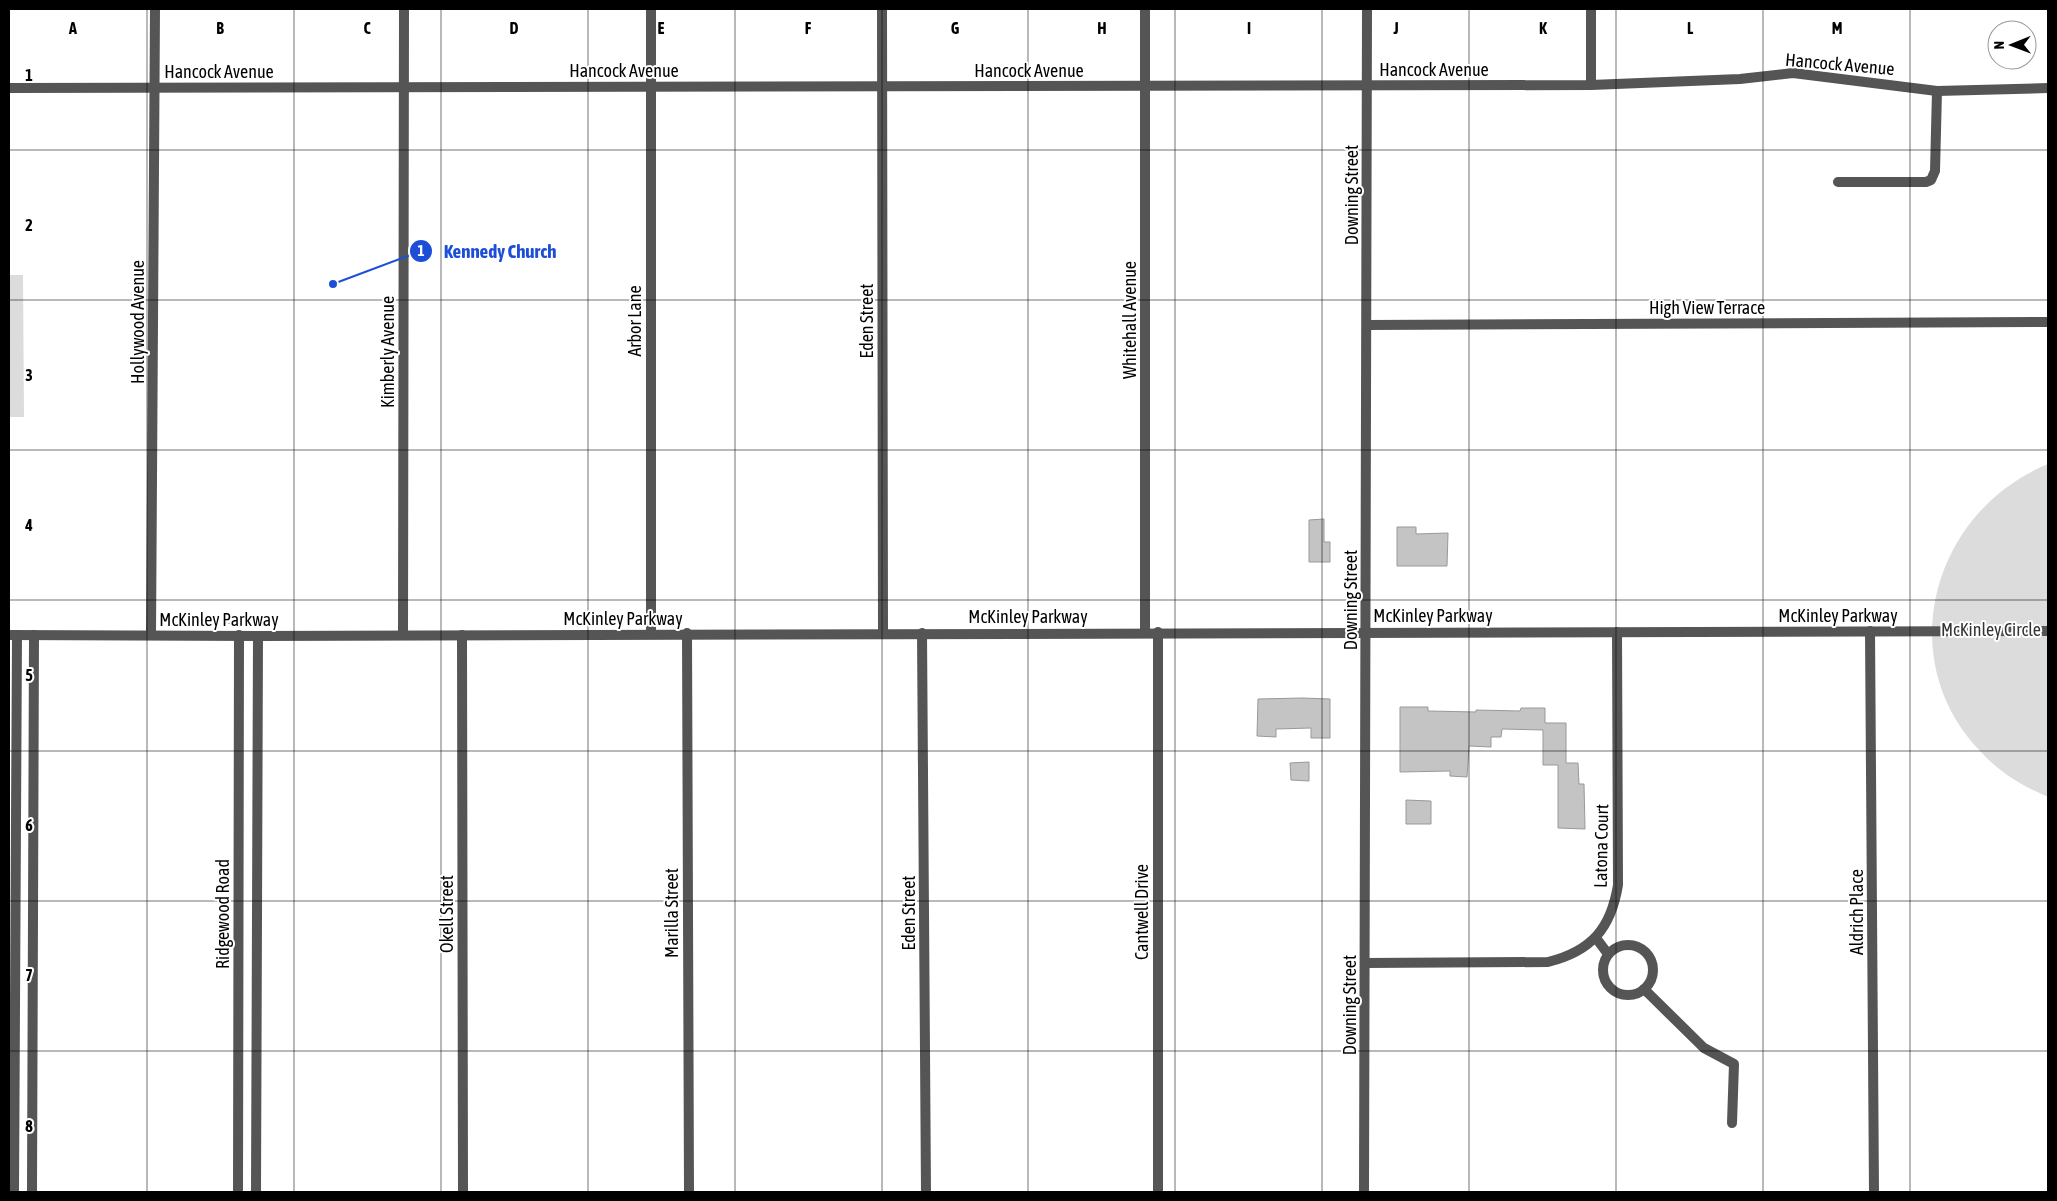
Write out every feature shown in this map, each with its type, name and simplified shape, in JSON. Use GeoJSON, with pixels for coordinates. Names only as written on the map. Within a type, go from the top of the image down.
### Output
{"type":"FeatureCollection","features":[{"type":"Feature","properties":{"kind":"street","name":"Hollywood Avenue"},"geometry":{"type":"LineString","coordinates":[[151,634],[155,9]]}},
{"type":"Feature","properties":{"kind":"street","name":"Kimberly Avenue"},"geometry":{"type":"LineString","coordinates":[[403,635],[404,9]]}},
{"type":"Feature","properties":{"kind":"street","name":"Arbor Lane"},"geometry":{"type":"LineString","coordinates":[[651,9],[651,634]]}},
{"type":"Feature","properties":{"kind":"street","name":"Eden Street"},"geometry":{"type":"LineString","coordinates":[[882,9],[883,633]]}},
{"type":"Feature","properties":{"kind":"street","name":"Whitehall Avenue"},"geometry":{"type":"LineString","coordinates":[[1146,9],[1146,632]]}},
{"type":"Feature","properties":{"kind":"street","name":"Downing Street"},"geometry":{"type":"LineString","coordinates":[[1364,1192],[1367,9]]}},
{"type":"Feature","properties":{"kind":"street"},"geometry":{"type":"LineString","coordinates":[[1591,9],[1591,85]]}},
{"type":"Feature","properties":{"kind":"street","name":"Hancock Avenue"},"geometry":{"type":"LineString","coordinates":[[9,88],[1591,85],[1740,78],[1793,73],[1936,91],[2048,88]]}},
{"type":"Feature","properties":{"kind":"street"},"geometry":{"type":"LineString","coordinates":[[1838,182],[1926,182],[1931,180],[1935,171],[1936,91]]}},
{"type":"Feature","properties":{"kind":"street","name":"High View Terrace"},"geometry":{"type":"LineString","coordinates":[[1367,325],[2048,322]]}},
{"type":"Feature","properties":{"kind":"street","name":"Aldrich Place"},"geometry":{"type":"LineString","coordinates":[[1870,631],[1874,1192]]}},
{"type":"Feature","properties":{"kind":"street","name":"McKinley Parkway"},"geometry":{"type":"LineString","coordinates":[[13,635],[2048,631]]}},
{"type":"Feature","properties":{"kind":"street","name":"Cantwell Drive"},"geometry":{"type":"LineString","coordinates":[[1158,632],[1158,1192]]}},
{"type":"Feature","properties":{"kind":"street","name":"Latona Court"},"geometry":{"type":"LineString","coordinates":[[1365,963],[1548,962],[1566,957],[1596,938],[1607,923],[1615,905],[1618,885],[1616,632]]}},
{"type":"Feature","properties":{"kind":"street","name":"Marilla Street"},"geometry":{"type":"LineString","coordinates":[[687,633],[689,1192]]}},
{"type":"Feature","properties":{"kind":"street","name":"Eden Street"},"geometry":{"type":"LineString","coordinates":[[922,633],[926,1192]]}},
{"type":"Feature","properties":{"kind":"street"},"geometry":{"type":"LineString","coordinates":[[13,635],[14,1192]]}},
{"type":"Feature","properties":{"kind":"street"},"geometry":{"type":"LineString","coordinates":[[32,1192],[34,635]]}},
{"type":"Feature","properties":{"kind":"street","name":"Ridgewood Road"},"geometry":{"type":"LineString","coordinates":[[238,1192],[239,635]]}},
{"type":"Feature","properties":{"kind":"street","name":"Okell Street"},"geometry":{"type":"LineString","coordinates":[[462,635],[463,1192]]}},
{"type":"Feature","properties":{"kind":"street","name":"Ridgewood Road"},"geometry":{"type":"LineString","coordinates":[[256,1192],[258,636]]}},
{"type":"Feature","properties":{"kind":"street"},"geometry":{"type":"LineString","coordinates":[[239,920],[257,920]]}},
{"type":"Feature","properties":{"kind":"street"},"geometry":{"type":"LineString","coordinates":[[1596,938],[1608,954]]}},
{"type":"Feature","properties":{"kind":"street"},"geometry":{"type":"LineString","coordinates":[[1625,944],[1638,946],[1648,953],[1654,971],[1649,984],[1644,989],[1635,994],[1625,995],[1610,988],[1603,974],[1603,965],[1608,954],[1625,944]]}},
{"type":"Feature","properties":{"kind":"street"},"geometry":{"type":"LineString","coordinates":[[1644,989],[1704,1048],[1734,1064],[1732,1123]]}},
{"type":"Feature","properties":{"kind":"street"},"geometry":{"type":"LineString","coordinates":[[238,1162],[256,1162]]}},
{"type":"Feature","properties":{"kind":"green space"},"geometry":{"type":"Polygon","coordinates":[[[9,275],[23,275],[24,417],[9,417],[9,275]]]}},
{"type":"Feature","properties":{"kind":"green space","name":"McKinley Circle"},"geometry":{"type":"Polygon","coordinates":[[[2048,464],[2048,797],[2020,783],[1995,766],[1980,751],[1953,714],[1937,674],[1932,632],[1938,590],[1952,551],[1976,516],[2008,486],[2048,464]]]}},
{"type":"Feature","properties":{"kind":"building"},"geometry":{"type":"Polygon","coordinates":[[[1324,519],[1324,542],[1330,542],[1330,562],[1309,562],[1309,520],[1324,519]]]}},
{"type":"Feature","properties":{"kind":"building"},"geometry":{"type":"Polygon","coordinates":[[[1397,527],[1416,527],[1416,534],[1448,533],[1447,566],[1397,566],[1397,527]]]}},
{"type":"Feature","properties":{"kind":"building"},"geometry":{"type":"Polygon","coordinates":[[[1258,699],[1330,699],[1330,738],[1311,738],[1311,728],[1276,729],[1276,737],[1257,736],[1258,699]]]}},
{"type":"Feature","properties":{"kind":"building"},"geometry":{"type":"Polygon","coordinates":[[[1400,707],[1428,707],[1428,711],[1476,712],[1476,710],[1520,711],[1521,708],[1545,708],[1545,723],[1566,723],[1566,763],[1578,763],[1579,784],[1584,784],[1585,829],[1558,828],[1558,765],[1543,765],[1543,730],[1502,729],[1501,737],[1491,737],[1491,747],[1469,746],[1467,777],[1450,776],[1450,771],[1400,772],[1400,707]]]}},
{"type":"Feature","properties":{"kind":"building"},"geometry":{"type":"Polygon","coordinates":[[[1309,762],[1309,781],[1291,780],[1290,763],[1309,762]]]}},
{"type":"Feature","properties":{"kind":"building"},"geometry":{"type":"Polygon","coordinates":[[[1406,800],[1431,801],[1431,824],[1406,824],[1406,800]]]}},
{"type":"Feature","properties":{"kind":"place","name":"Kennedy Church"},"geometry":{"type":"Point","coordinates":[333,284]}}]}
